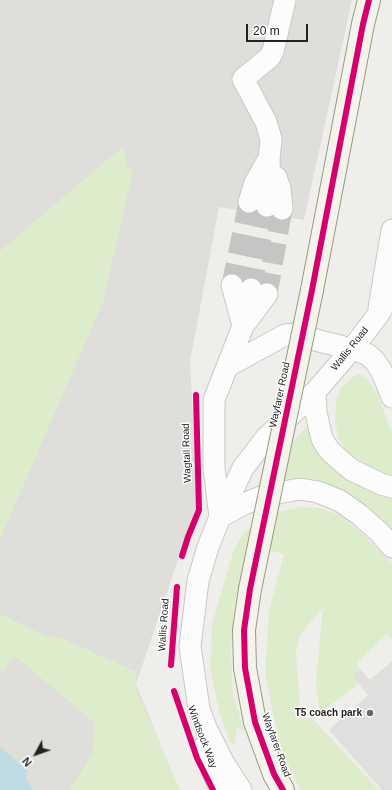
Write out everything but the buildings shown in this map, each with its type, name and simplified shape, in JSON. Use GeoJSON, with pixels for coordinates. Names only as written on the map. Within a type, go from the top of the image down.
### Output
{"type":"FeatureCollection","features":[{"type":"Feature","properties":{"kind":"street"},"geometry":{"type":"LineString","coordinates":[[266,206],[270,186],[269,160],[271,139],[266,122],[243,79],[270,57],[273,51],[285,0]]}},
{"type":"Feature","properties":{"kind":"street","name":"Wayfarer Road"},"geometry":{"type":"LineString","coordinates":[[283,790],[274,774],[255,722],[245,668],[244,630],[250,590],[311,297],[363,24],[369,0]]}},
{"type":"Feature","properties":{"kind":"street"},"geometry":{"type":"LineString","coordinates":[[378,315],[392,230]]}},
{"type":"Feature","properties":{"kind":"street"},"geometry":{"type":"LineString","coordinates":[[243,326],[250,289],[243,326],[214,400],[214,468],[220,517],[244,504],[266,495],[300,489],[318,492],[340,501],[360,514],[392,547]]}},
{"type":"Feature","properties":{"kind":"street","name":"Wallis Road"},"geometry":{"type":"LineString","coordinates":[[236,790],[206,728],[199,709],[190,646],[198,581],[208,547],[243,468],[266,438],[315,392],[352,350],[378,315],[392,292]]}},
{"type":"Feature","properties":{"kind":"street"},"geometry":{"type":"LineString","coordinates":[[228,366],[285,335],[298,334],[367,354],[375,361],[382,372],[392,397]]}},
{"type":"Feature","properties":{"kind":"street"},"geometry":{"type":"LineString","coordinates":[[315,392],[316,412],[322,439],[329,450],[352,470],[381,484],[392,487]]}},
{"type":"Feature","properties":{"kind":"shaded area"},"geometry":{"type":"Polygon","coordinates":[[[0,0],[352,0],[304,220],[219,207],[190,362],[198,501],[136,684],[179,790],[0,790],[0,0]]]}},
{"type":"Feature","properties":{"kind":"shaded area","name":"T5 coach park"},"geometry":{"type":"Polygon","coordinates":[[[392,661],[392,790],[382,790],[329,730],[368,695],[352,676],[360,669],[370,680],[392,661]]]}},
{"type":"Feature","properties":{"kind":"green space"},"geometry":{"type":"Polygon","coordinates":[[[121,148],[124,149],[126,166],[133,170],[103,302],[0,539],[0,251],[121,148]]]}},
{"type":"Feature","properties":{"kind":"green space"},"geometry":{"type":"Polygon","coordinates":[[[359,374],[367,379],[378,394],[388,424],[392,430],[392,476],[364,463],[346,451],[339,439],[335,422],[336,402],[340,389],[353,377],[359,374]]]}},
{"type":"Feature","properties":{"kind":"green space"},"geometry":{"type":"Polygon","coordinates":[[[310,423],[392,497],[392,535],[361,504],[253,491],[273,464],[310,423]]]}},
{"type":"Feature","properties":{"kind":"green space"},"geometry":{"type":"Polygon","coordinates":[[[300,507],[319,508],[340,515],[364,535],[392,563],[392,640],[387,634],[356,664],[360,669],[352,676],[358,684],[320,713],[316,682],[323,608],[301,633],[296,652],[301,719],[312,718],[379,790],[300,790],[281,750],[265,675],[269,611],[284,554],[256,548],[245,555],[234,607],[231,653],[233,693],[244,730],[236,728],[235,745],[230,742],[219,711],[210,667],[212,625],[234,549],[244,533],[261,520],[278,512],[300,507]]]}},
{"type":"Feature","properties":{"kind":"green space"},"geometry":{"type":"Polygon","coordinates":[[[1,614],[46,636],[61,638],[137,672],[135,687],[180,790],[70,790],[93,752],[95,723],[15,656],[3,671],[0,667],[1,614]]]}},
{"type":"Feature","properties":{"kind":"water"},"geometry":{"type":"Polygon","coordinates":[[[0,747],[27,770],[26,778],[33,790],[0,790],[0,747]]]}},
{"type":"Feature","properties":{"kind":"tunnel"},"geometry":{"type":"LineString","coordinates":[[232,285],[249,202]]}},
{"type":"Feature","properties":{"kind":"tunnel"},"geometry":{"type":"LineString","coordinates":[[251,289],[267,206]]}},
{"type":"Feature","properties":{"kind":"tunnel"},"geometry":{"type":"LineString","coordinates":[[267,294],[282,209]]}},
{"type":"Feature","properties":{"kind":"cycle path"},"geometry":{"type":"LineString","coordinates":[[283,790],[274,774],[255,722],[245,668],[244,630],[250,589],[312,290],[363,24],[369,0]]}},
{"type":"Feature","properties":{"kind":"cycle path","name":"Wagtail Road"},"geometry":{"type":"LineString","coordinates":[[182,556],[199,510],[196,395]]}},
{"type":"Feature","properties":{"kind":"cycle path"},"geometry":{"type":"LineString","coordinates":[[171,665],[177,587]]}},
{"type":"Feature","properties":{"kind":"cycle path","name":"Windsock Way"},"geometry":{"type":"LineString","coordinates":[[174,691],[197,758],[213,790]]}},
{"type":"Feature","properties":{"kind":"place","name":"T5 coach park"},"geometry":{"type":"Point","coordinates":[370,713]}}]}
